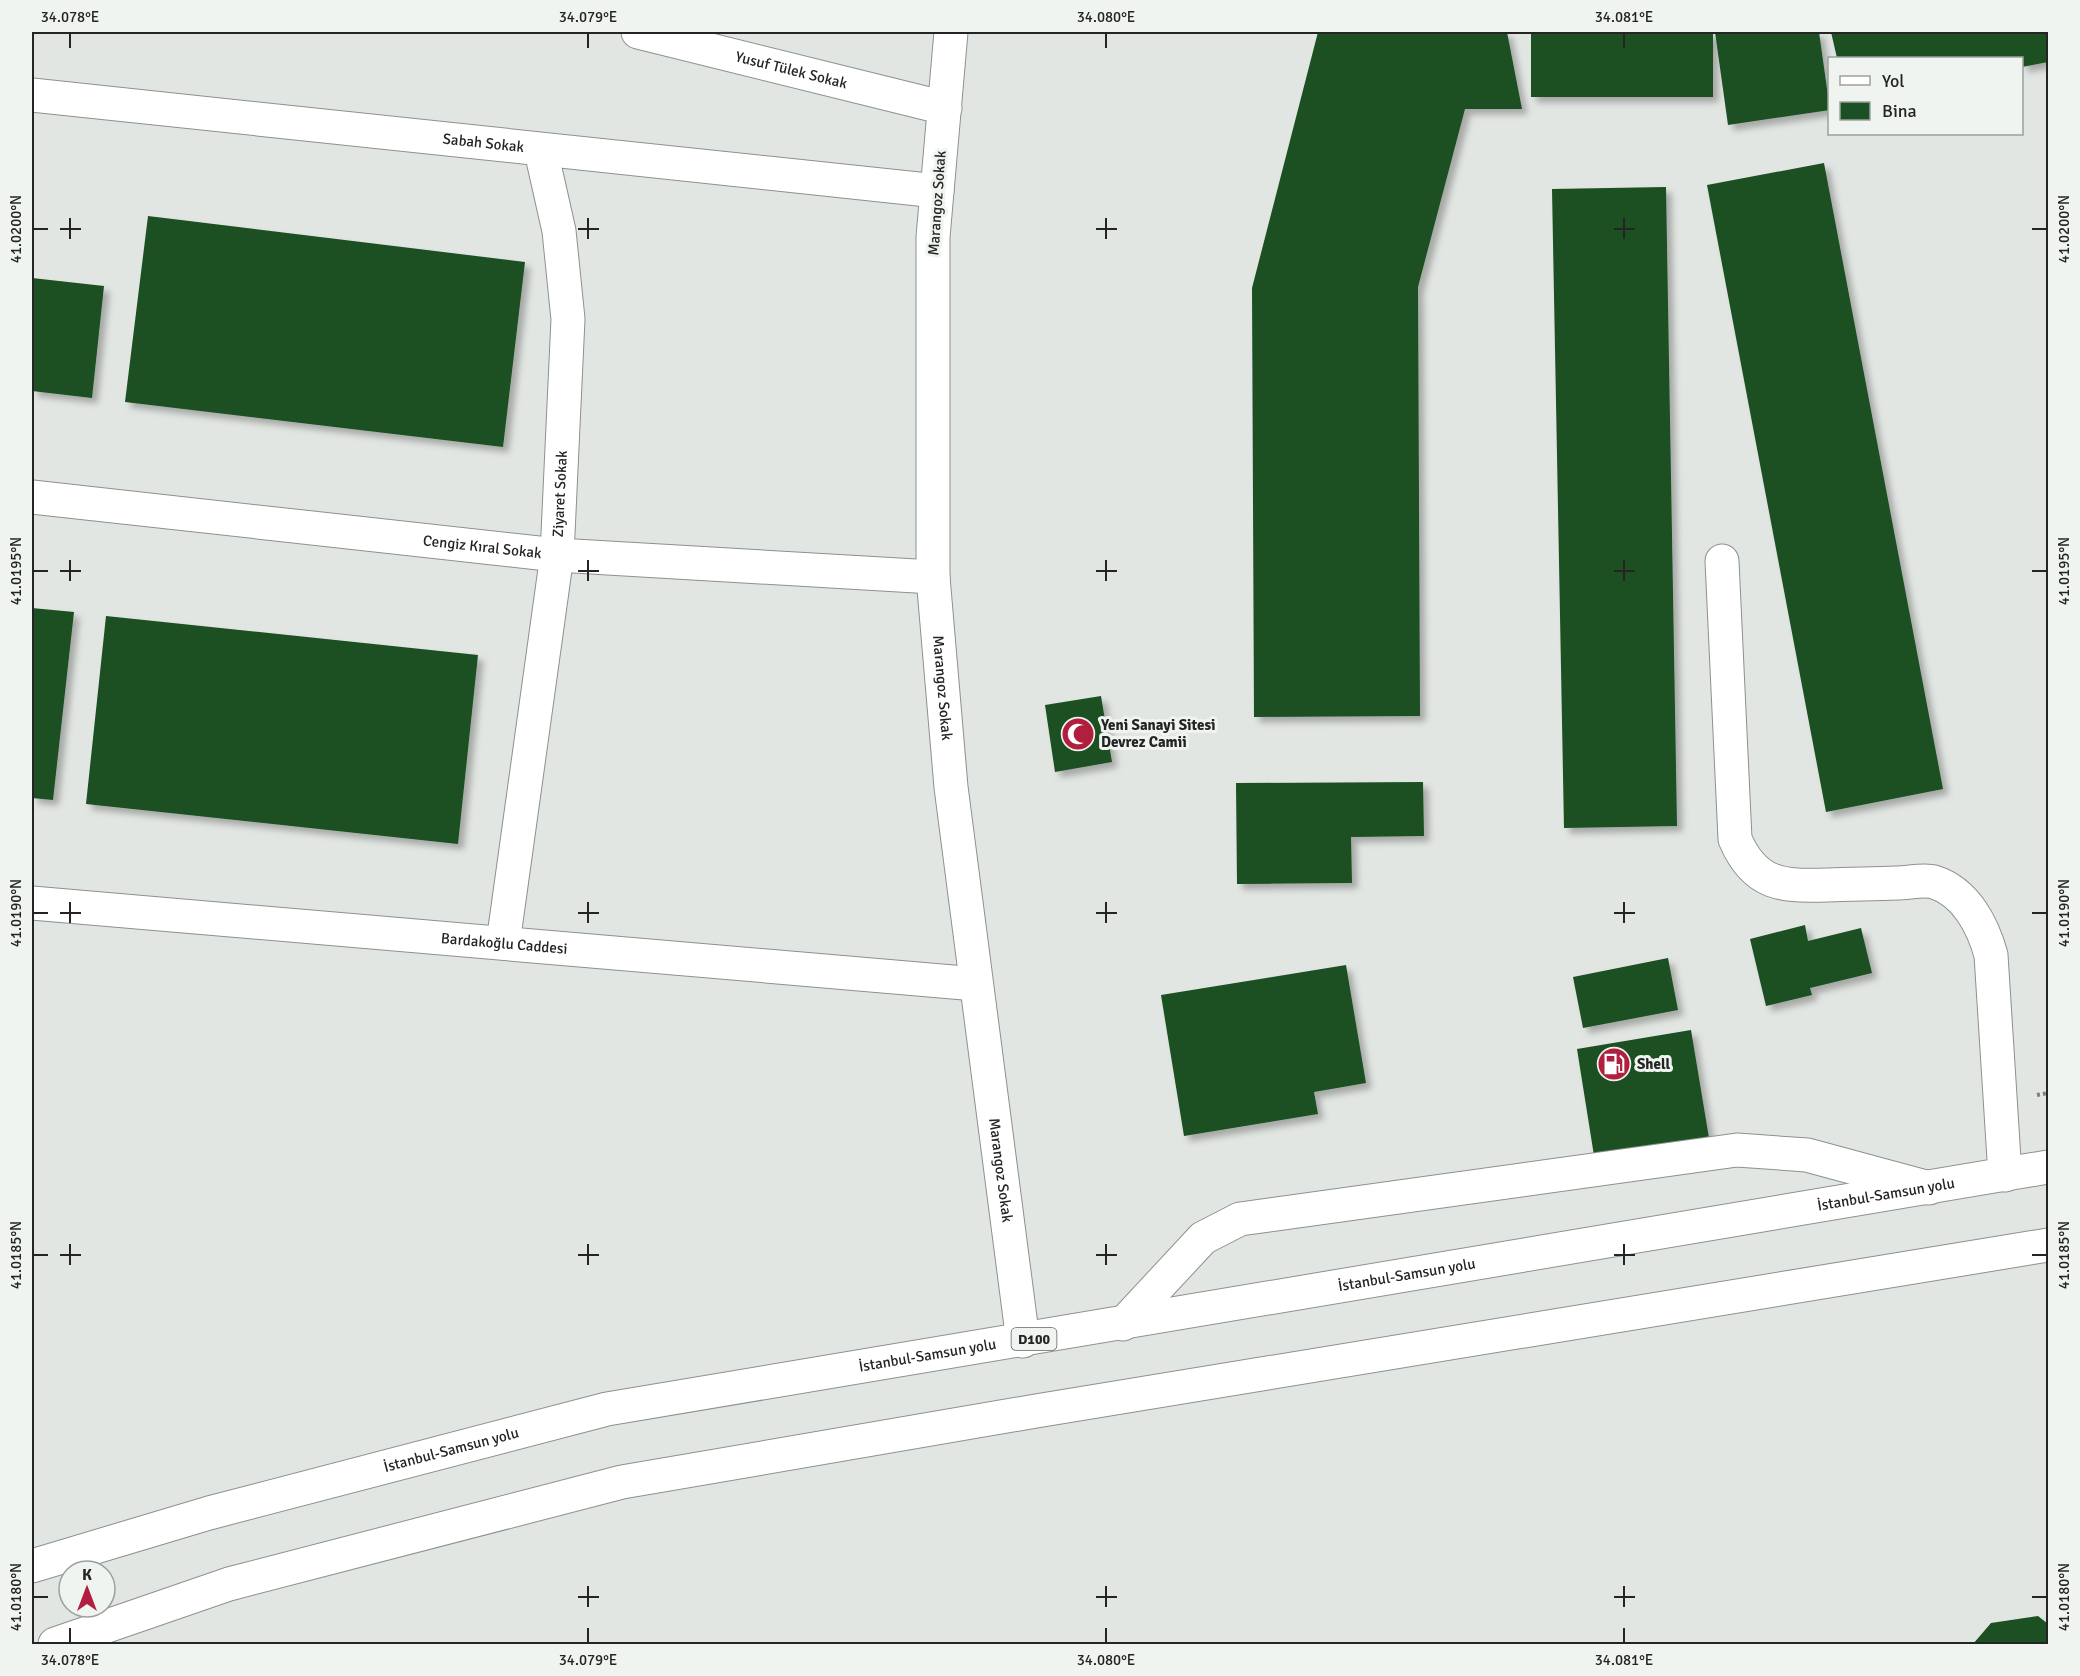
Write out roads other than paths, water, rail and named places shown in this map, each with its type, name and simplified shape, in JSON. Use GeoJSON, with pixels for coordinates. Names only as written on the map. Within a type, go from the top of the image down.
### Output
{"type":"FeatureCollection","features":[{"type":"Feature","properties":{"kind":"main road","name":"Yusuf Tülek Sokak"},"geometry":{"type":"LineString","coordinates":[[638,32],[945,108]]}},
{"type":"Feature","properties":{"kind":"main road","name":"Marangoz Sokak"},"geometry":{"type":"LineString","coordinates":[[951,32],[933,237],[933,577],[951,787],[1023,1341]]}},
{"type":"Feature","properties":{"kind":"main road","name":"Sabah Sokak"},"geometry":{"type":"LineString","coordinates":[[32,95],[541,151],[937,191]]}},
{"type":"Feature","properties":{"kind":"main road","name":"Ziyaret Sokak"},"geometry":{"type":"LineString","coordinates":[[503,943],[556,555],[568,319],[559,231],[541,151]]}},
{"type":"Feature","properties":{"kind":"main road","name":"Cengiz Kıral Sokak"},"geometry":{"type":"LineString","coordinates":[[32,497],[556,555],[933,577]]}},
{"type":"Feature","properties":{"kind":"main road"},"geometry":{"type":"LineString","coordinates":[[1722,561],[1735,839],[1751,867],[1763,876],[1790,886],[1933,882],[1962,900],[1974,914],[1985,933],[1991,955],[2005,1175]]}},
{"type":"Feature","properties":{"kind":"main road","name":"Bardakoğlu Caddesi"},"geometry":{"type":"LineString","coordinates":[[32,903],[976,984]]}},
{"type":"Feature","properties":{"kind":"main road"},"geometry":{"type":"LineString","coordinates":[[1123,1324],[1203,1238],[1240,1219],[1737,1150],[1807,1155],[1929,1188]]}},
{"type":"Feature","properties":{"kind":"main road","name":"İstanbul-Samsun yolu"},"geometry":{"type":"LineString","coordinates":[[32,1566],[209,1513],[607,1409],[2049,1167]]}},
{"type":"Feature","properties":{"kind":"main road"},"geometry":{"type":"LineString","coordinates":[[55,1644],[229,1584],[622,1482],[1036,1411],[2049,1245]]}},
{"type":"Feature","properties":{"kind":"place","name":"Yeni Sanayi Sitesi Devrez Camii"},"geometry":{"type":"Point","coordinates":[1078,734]}},
{"type":"Feature","properties":{"kind":"place","name":"Shell"},"geometry":{"type":"Point","coordinates":[1614,1064]}}]}
